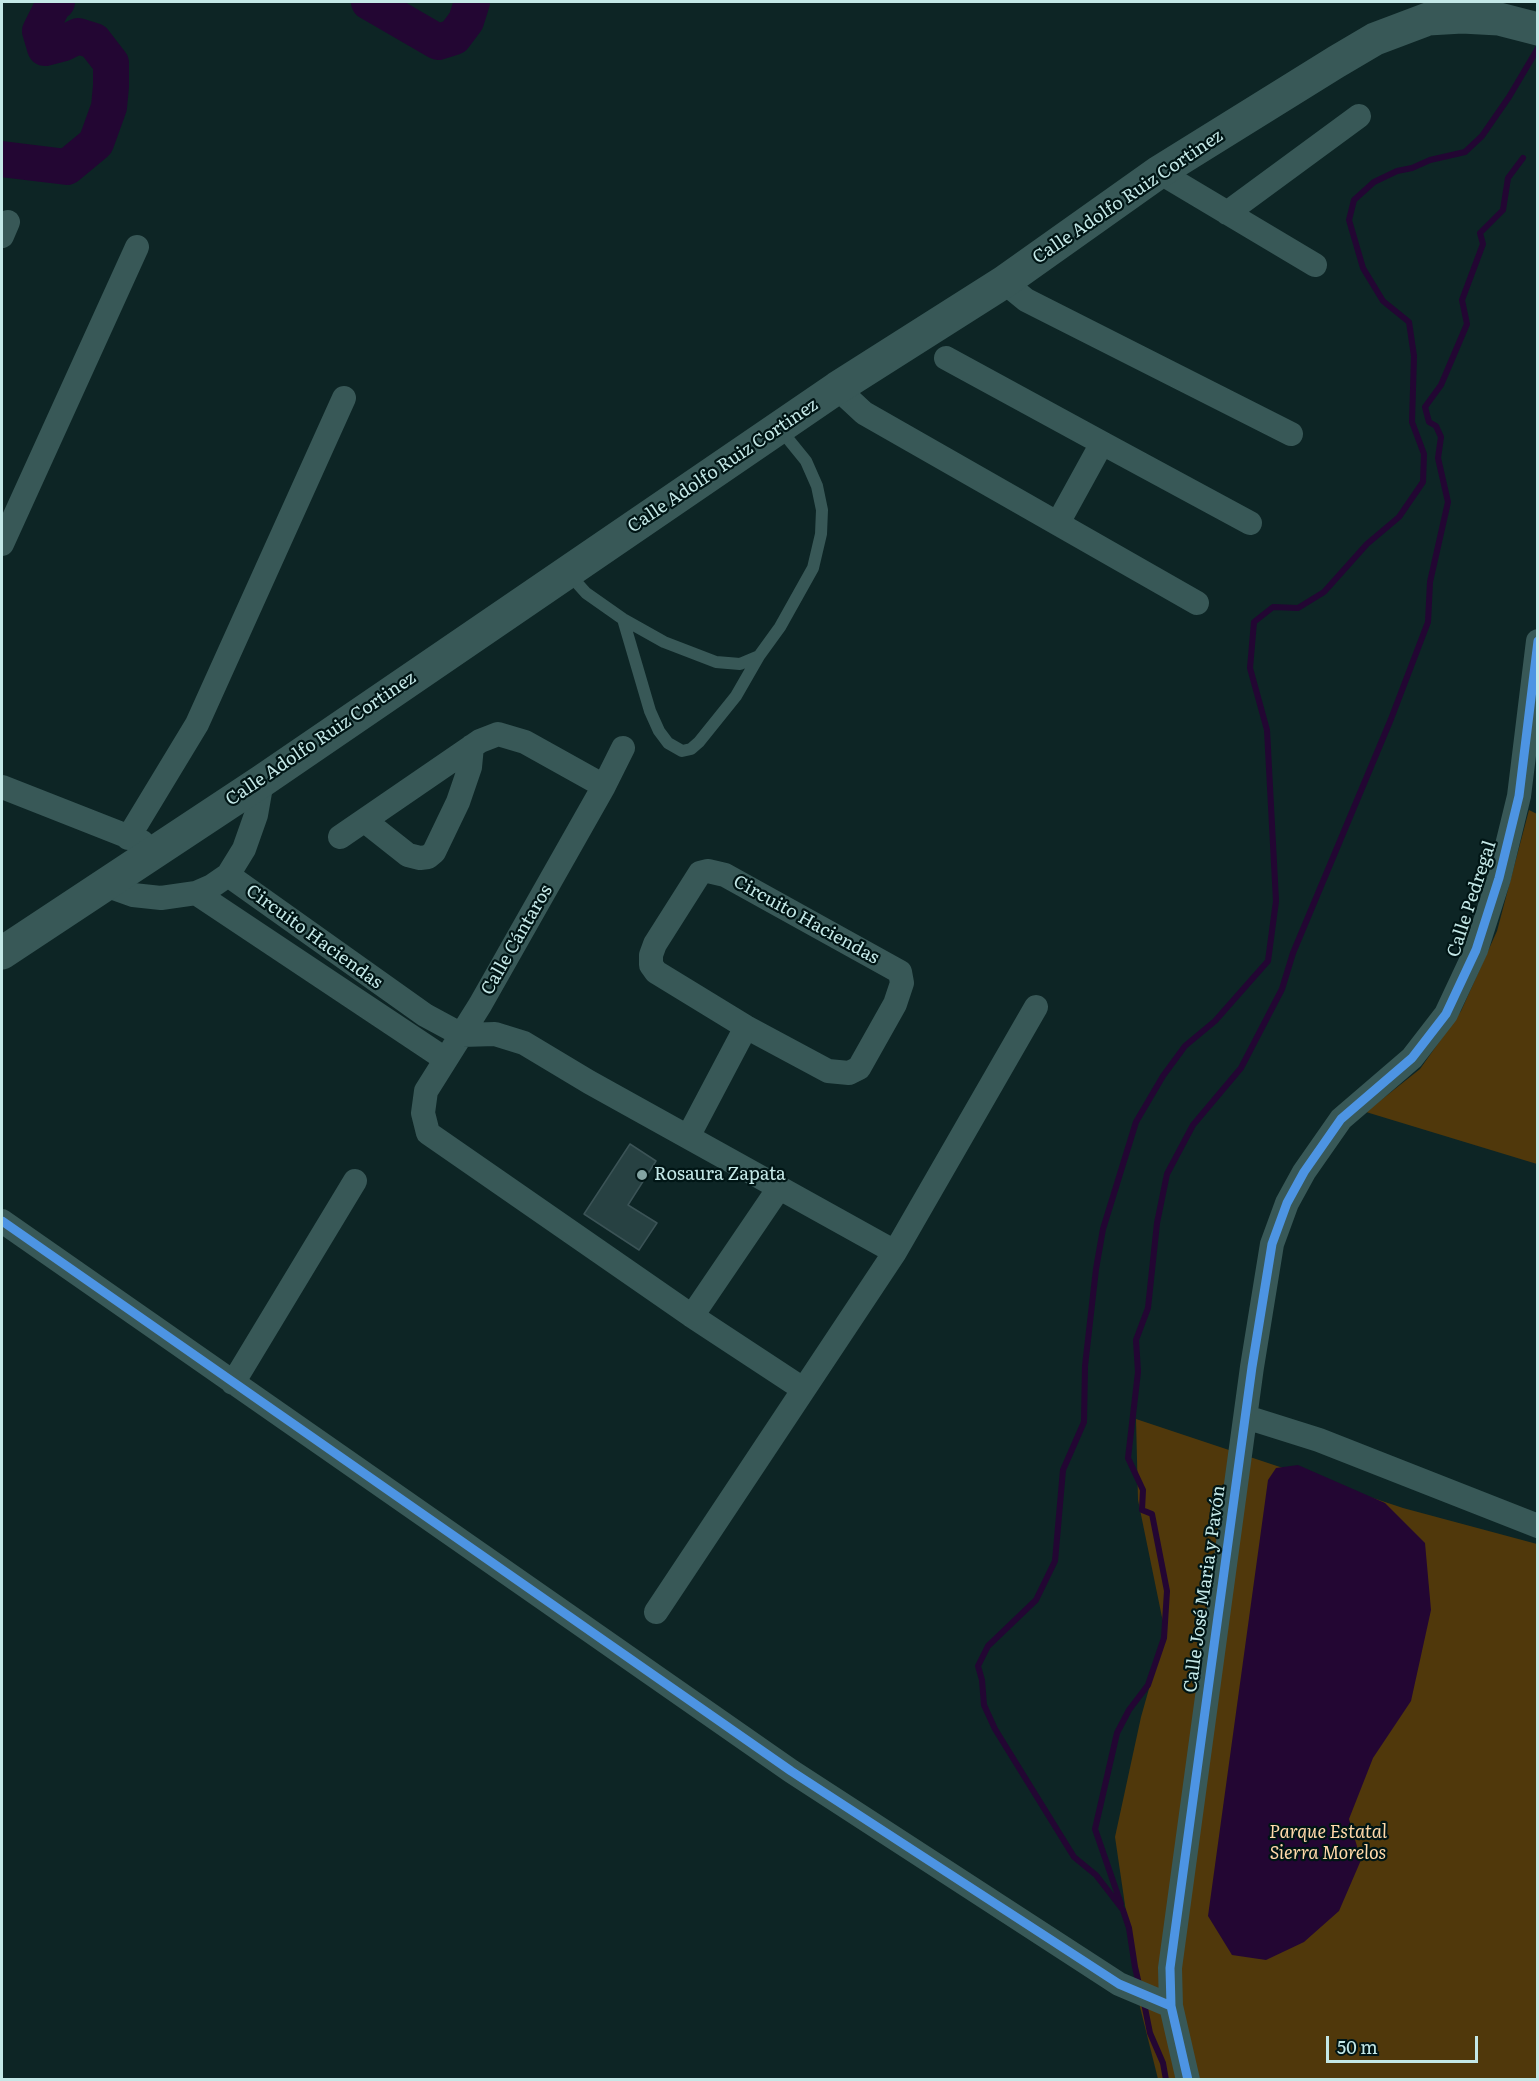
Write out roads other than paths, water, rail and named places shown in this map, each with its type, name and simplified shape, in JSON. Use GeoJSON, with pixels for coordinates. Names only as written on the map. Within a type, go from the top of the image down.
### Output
{"type":"FeatureCollection","features":[{"type":"Feature","properties":{"kind":"main road","name":"Calle Adolfo Ruiz Cortinez"},"geometry":{"type":"LineString","coordinates":[[2,953],[105,885],[143,843],[262,781],[837,388],[1004,282],[1159,172],[1375,39],[1428,19],[1466,9],[1538,29]]}},
{"type":"Feature","properties":{"kind":"street"},"geometry":{"type":"LineString","coordinates":[[1227,213],[1359,116]]}},
{"type":"Feature","properties":{"kind":"street"},"geometry":{"type":"LineString","coordinates":[[1159,172],[1315,265]]}},
{"type":"Feature","properties":{"kind":"street"},"geometry":{"type":"LineString","coordinates":[[2,544],[137,247]]}},
{"type":"Feature","properties":{"kind":"street"},"geometry":{"type":"LineString","coordinates":[[1004,282],[1026,300],[1291,435]]}},
{"type":"Feature","properties":{"kind":"street"},"geometry":{"type":"LineString","coordinates":[[946,358],[1250,523]]}},
{"type":"Feature","properties":{"kind":"street"},"geometry":{"type":"LineString","coordinates":[[837,388],[864,413],[1197,603]]}},
{"type":"Feature","properties":{"kind":"street"},"geometry":{"type":"LineString","coordinates":[[2,787],[143,843],[344,399]]}},
{"type":"Feature","properties":{"kind":"street"},"geometry":{"type":"LineString","coordinates":[[1058,523],[1102,443]]}},
{"type":"Feature","properties":{"kind":"street","name":"Calle Pedregal"},"geometry":{"type":"LineString","coordinates":[[1341,1119],[1412,1058],[1446,1014],[1476,950],[1499,878],[1519,796],[1538,642]]}},
{"type":"Feature","properties":{"kind":"street"},"geometry":{"type":"LineString","coordinates":[[340,837],[472,746],[498,734],[525,742],[604,786]]}},
{"type":"Feature","properties":{"kind":"street"},"geometry":{"type":"LineString","coordinates":[[365,821],[408,855],[428,857],[434,852],[458,802],[470,767],[472,746]]}},
{"type":"Feature","properties":{"kind":"street","name":"Calle Cántaros"},"geometry":{"type":"LineString","coordinates":[[623,748],[604,786],[462,1035],[426,1091],[423,1113],[428,1133],[692,1316]]}},
{"type":"Feature","properties":{"kind":"street"},"geometry":{"type":"LineString","coordinates":[[105,885],[133,894],[161,898],[196,893],[228,875],[248,841],[256,815],[262,781]]}},
{"type":"Feature","properties":{"kind":"street","name":"Circuito Haciendas"},"geometry":{"type":"LineString","coordinates":[[708,871],[725,875],[900,972],[902,983],[895,1004],[859,1068],[849,1072],[828,1071],[746,1027],[656,972],[651,965],[651,955],[655,944],[700,873],[708,871]]}},
{"type":"Feature","properties":{"kind":"street","name":"Circuito Haciendas"},"geometry":{"type":"LineString","coordinates":[[228,875],[398,998],[462,1035]]}},
{"type":"Feature","properties":{"kind":"street","name":"Circuito Haciendas"},"geometry":{"type":"LineString","coordinates":[[196,893],[446,1059]]}},
{"type":"Feature","properties":{"kind":"street"},"geometry":{"type":"LineString","coordinates":[[656,1612],[895,1252],[1036,1007]]}},
{"type":"Feature","properties":{"kind":"street"},"geometry":{"type":"LineString","coordinates":[[689,1135],[746,1027]]}},
{"type":"Feature","properties":{"kind":"street"},"geometry":{"type":"LineString","coordinates":[[462,1035],[495,1034],[524,1043],[589,1082],[689,1135],[778,1188],[895,1252]]}},
{"type":"Feature","properties":{"kind":"street","name":"Calle José Maria y Pavón"},"geometry":{"type":"LineString","coordinates":[[1188,2079],[1162,2003],[1170,1968],[1272,1244],[1287,1203],[1304,1172],[1341,1119]]}},
{"type":"Feature","properties":{"kind":"street"},"geometry":{"type":"LineString","coordinates":[[232,1383],[356,1182]]}},
{"type":"Feature","properties":{"kind":"street"},"geometry":{"type":"LineString","coordinates":[[778,1188],[692,1316],[803,1389]]}},
{"type":"Feature","properties":{"kind":"street"},"geometry":{"type":"LineString","coordinates":[[2,1221],[791,1771],[1119,1984],[1162,2003]]}},
{"type":"Feature","properties":{"kind":"street"},"geometry":{"type":"LineString","coordinates":[[1246,1417],[1319,1440],[1538,1526]]}},
{"type":"Feature","properties":{"kind":"lane"},"geometry":{"type":"LineString","coordinates":[[623,619],[650,711],[659,731],[668,743],[682,751],[691,749],[736,696],[759,656],[780,627],[813,568],[821,534],[822,510],[817,486],[806,460],[779,428]]}},
{"type":"Feature","properties":{"kind":"lane"},"geometry":{"type":"LineString","coordinates":[[567,572],[586,593],[623,619],[664,642],[716,663],[740,664],[759,656]]}},
{"type":"Feature","properties":{"kind":"waterway"},"geometry":{"type":"LineString","coordinates":[[2,159],[67,167],[96,143],[109,107],[111,63],[94,41],[78,36],[45,48],[40,31],[54,3],[57,2]]}},
{"type":"Feature","properties":{"kind":"waterway"},"geometry":{"type":"LineString","coordinates":[[369,2],[438,42],[454,37],[466,21],[472,2]]}},
{"type":"Feature","properties":{"kind":"waterway"},"geometry":{"type":"LineString","coordinates":[[1139,1984],[1129,1928],[1123,1910],[1096,1875],[1074,1857],[995,1729],[984,1705],[982,1680],[978,1666],[988,1646],[1036,1600],[1055,1561],[1063,1470],[1084,1422],[1085,1366],[1103,1229],[1136,1122],[1163,1076],[1185,1046],[1215,1021],[1268,961],[1276,901],[1267,730],[1250,668],[1254,622],[1273,607],[1298,608],[1324,592],[1367,544],[1399,517],[1423,482],[1424,454],[1412,422],[1414,356],[1409,322],[1383,301],[1363,268],[1349,220],[1354,200],[1374,182],[1397,171],[1465,152],[1482,136],[1509,97],[1538,48]]}},
{"type":"Feature","properties":{"kind":"waterway"},"geometry":{"type":"LineString","coordinates":[[1121,1904],[1095,1829],[1117,1733],[1129,1710],[1148,1685],[1164,1638],[1167,1591],[1152,1514],[1142,1510],[1143,1490],[1128,1458],[1138,1372],[1136,1340],[1148,1308],[1157,1223],[1167,1174],[1193,1125],[1241,1068],[1282,989],[1293,953],[1391,719],[1428,622],[1430,582],[1448,502],[1438,458],[1441,437],[1436,426],[1429,422],[1425,407],[1441,385],[1467,324],[1462,300],[1483,244],[1480,233],[1503,210],[1508,178],[1523,158]]}},
{"type":"Feature","properties":{"kind":"waterway"},"geometry":{"type":"LineString","coordinates":[[1144,2003],[1150,2033],[1163,2063],[1166,2080]]}},
{"type":"Feature","properties":{"kind":"place","name":"Rosaura Zapata"},"geometry":{"type":"Point","coordinates":[642,1175]}},
{"type":"Feature","properties":{"kind":"park label","name":"Parque Estatal Sierra Morelos"},"geometry":{"type":"Point","coordinates":[1328,1843]}}]}
